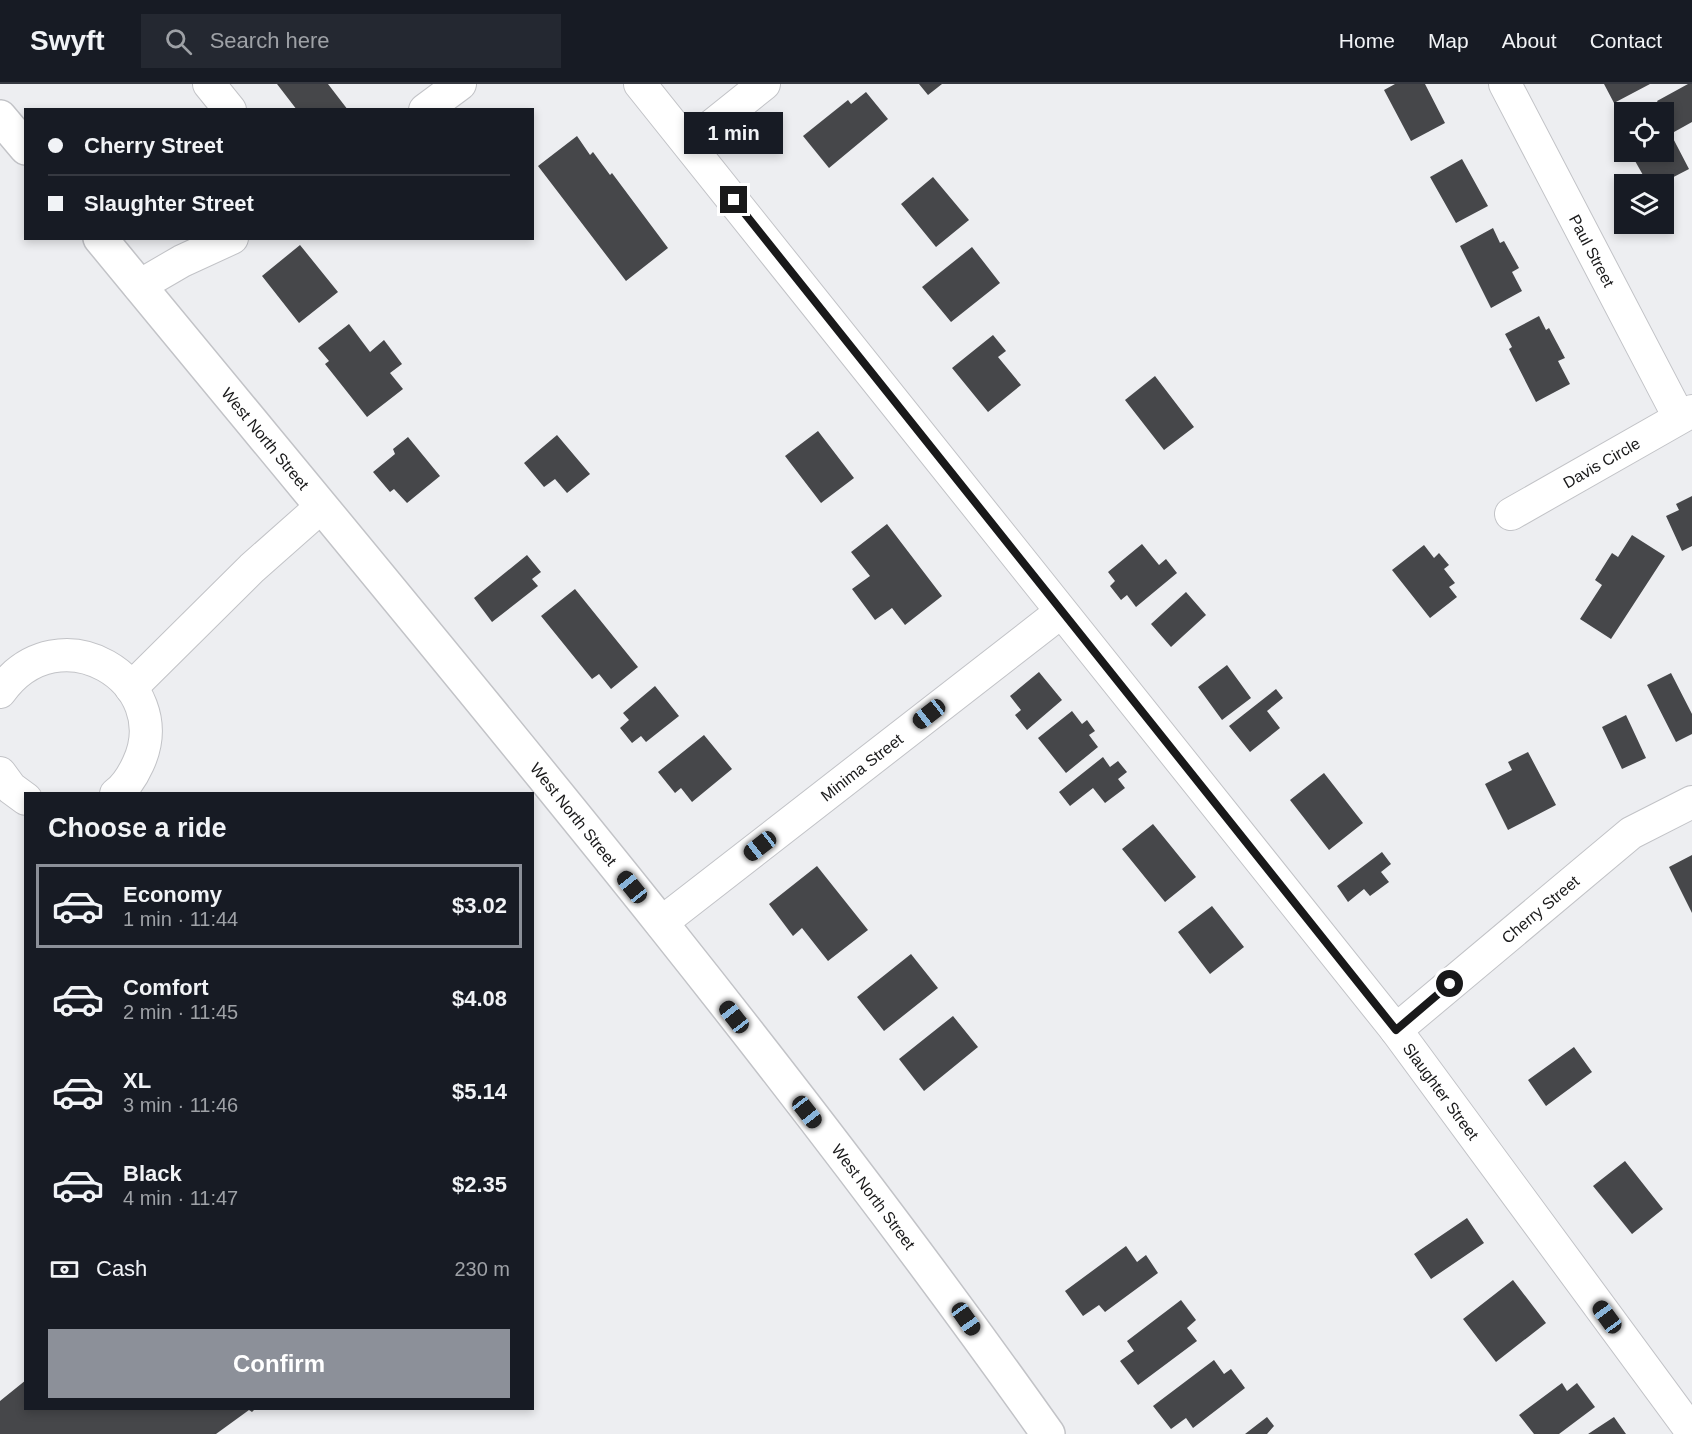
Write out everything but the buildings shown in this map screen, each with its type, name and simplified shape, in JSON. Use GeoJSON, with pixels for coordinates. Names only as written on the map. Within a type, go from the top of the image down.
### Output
{"type":"FeatureCollection","features":[{"type":"Feature","properties":{"kind":"main road"},"geometry":{"type":"LineString","coordinates":[[0,117],[24,146]]}},
{"type":"Feature","properties":{"kind":"main road","name":"West North Street"},"geometry":{"type":"LineString","coordinates":[[102,240],[661,923],[953,1300],[1048,1434]]}},
{"type":"Feature","properties":{"kind":"street"},"geometry":{"type":"LineString","coordinates":[[209,84],[228,108]]}},
{"type":"Feature","properties":{"kind":"street"},"geometry":{"type":"LineString","coordinates":[[428,108],[460,84]]}},
{"type":"Feature","properties":{"kind":"street","name":"Slaughter Street"},"geometry":{"type":"LineString","coordinates":[[640,84],[1396,1030],[1692,1432]]}},
{"type":"Feature","properties":{"kind":"street"},"geometry":{"type":"LineString","coordinates":[[689,144],[764,84]]}},
{"type":"Feature","properties":{"kind":"street","name":"Paul Street"},"geometry":{"type":"LineString","coordinates":[[1505,84],[1686,414]]}},
{"type":"Feature","properties":{"kind":"street"},"geometry":{"type":"LineString","coordinates":[[139,286],[228,240]]}},
{"type":"Feature","properties":{"kind":"street","name":"Davis Circle"},"geometry":{"type":"LineString","coordinates":[[1511,514],[1686,414]]}},
{"type":"Feature","properties":{"kind":"street"},"geometry":{"type":"LineString","coordinates":[[131,688],[252,568],[321,507]]}},
{"type":"Feature","properties":{"kind":"street","name":"Minima Street"},"geometry":{"type":"LineString","coordinates":[[661,923],[1061,612]]}},
{"type":"Feature","properties":{"kind":"street"},"geometry":{"type":"LineString","coordinates":[[0,692],[9,679],[24,666],[42,658],[62,654],[82,656],[101,662],[117,673],[131,688],[140,704],[144,722],[145,741],[133,788]]}},
{"type":"Feature","properties":{"kind":"street","name":"Cherry Street"},"geometry":{"type":"LineString","coordinates":[[1396,1030],[1631,833],[1692,802]]}},
{"type":"Feature","properties":{"kind":"route"},"geometry":{"type":"LineString","coordinates":[[734,200],[1396,1030],[1450,984]]}}]}
